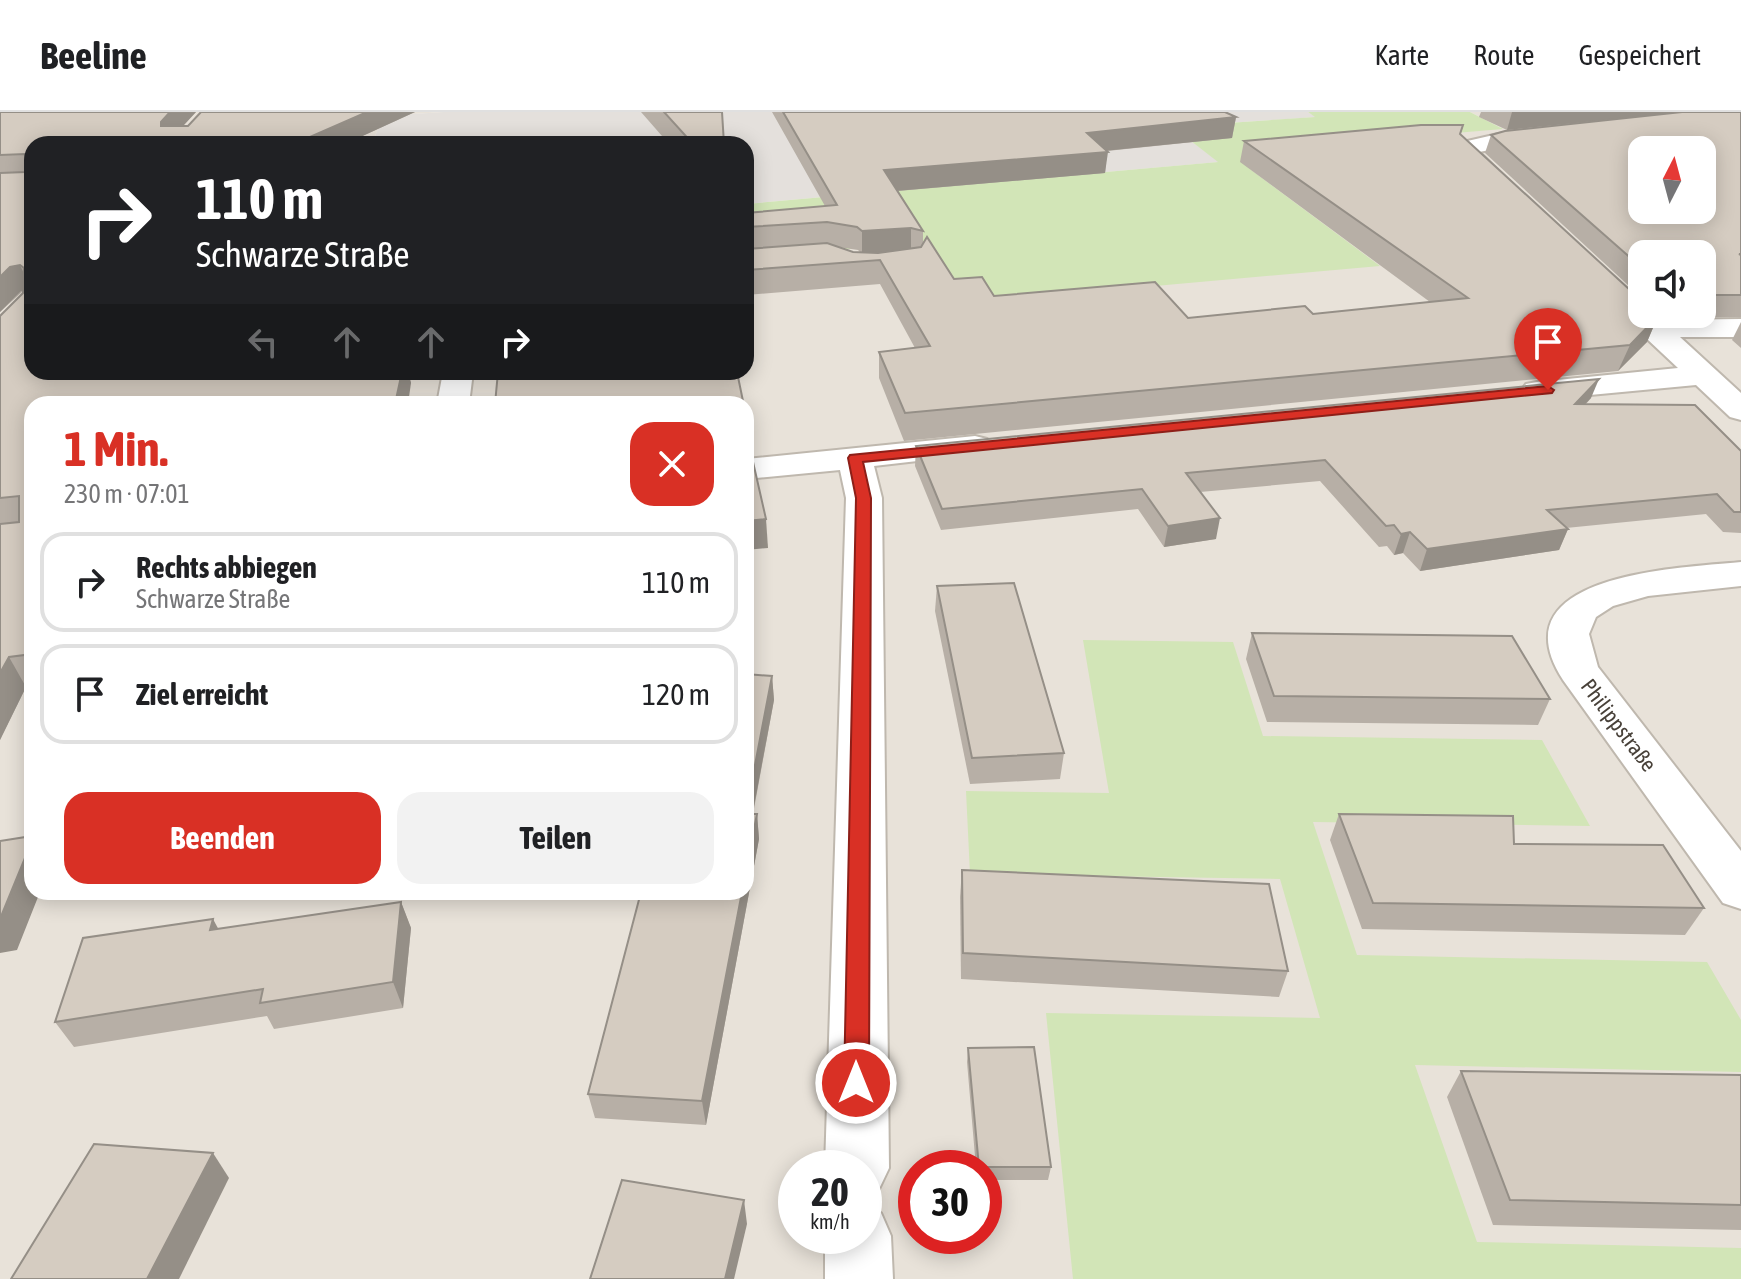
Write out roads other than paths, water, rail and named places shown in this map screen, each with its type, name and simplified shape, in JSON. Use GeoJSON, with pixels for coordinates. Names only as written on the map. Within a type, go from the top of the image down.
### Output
{"type":"FeatureCollection","features":[{"type":"Feature","properties":{"kind":"street"},"geometry":{"type":"LineString","coordinates":[[1517,201],[1472,160],[1467,153],[1471,147],[1498,140],[1566,133]]}},
{"type":"Feature","properties":{"kind":"street"},"geometry":{"type":"LineString","coordinates":[[1595,274],[1741,410]]}},
{"type":"Feature","properties":{"kind":"street"},"geometry":{"type":"LineString","coordinates":[[1653,329],[1741,328]]}},
{"type":"Feature","properties":{"kind":"street"},"geometry":{"type":"LineString","coordinates":[[1501,394],[1702,375]]}},
{"type":"Feature","properties":{"kind":"street"},"geometry":{"type":"LineString","coordinates":[[754,468],[1001,444]]}},
{"type":"Feature","properties":{"kind":"street"},"geometry":{"type":"LineString","coordinates":[[855,458],[864,498],[857,1150]]}},
{"type":"Feature","properties":{"kind":"street","name":"Philippstraße"},"geometry":{"type":"LineString","coordinates":[[1741,574],[1615,592],[1588,603],[1572,620],[1567,642],[1578,670],[1741,889]]}},
{"type":"Feature","properties":{"kind":"street"},"geometry":{"type":"LineString","coordinates":[[858,1254],[859,1279]]}}]}
